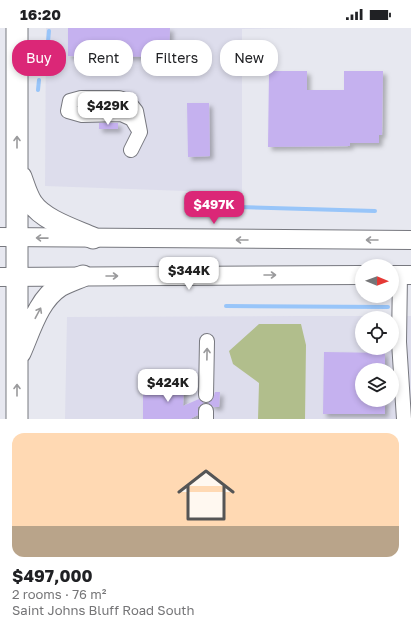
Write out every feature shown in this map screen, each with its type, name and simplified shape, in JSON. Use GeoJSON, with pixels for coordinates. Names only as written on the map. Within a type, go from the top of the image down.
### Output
{"type":"FeatureCollection","features":[{"type":"Feature","properties":{"kind":"highway"},"geometry":{"type":"LineString","coordinates":[[17,28],[17,169],[8,237],[8,276],[17,361],[17,419]]}},
{"type":"Feature","properties":{"kind":"highway"},"geometry":{"type":"LineString","coordinates":[[17,169],[32,203],[40,211],[60,224],[93,238]]}},
{"type":"Feature","properties":{"kind":"highway"},"geometry":{"type":"LineString","coordinates":[[17,361],[38,311],[50,295],[60,286],[83,276]]}},
{"type":"Feature","properties":{"kind":"main road"},"geometry":{"type":"LineString","coordinates":[[8,237],[411,240]]}},
{"type":"Feature","properties":{"kind":"main road"},"geometry":{"type":"LineString","coordinates":[[8,276],[355,275]]}},
{"type":"Feature","properties":{"kind":"lane"},"geometry":{"type":"LineString","coordinates":[[68,111],[70,101],[81,98],[119,98],[128,101],[136,111],[140,132],[131,150]]}},
{"type":"Feature","properties":{"kind":"lane"},"geometry":{"type":"LineString","coordinates":[[401,275],[399,342],[404,419]]}},
{"type":"Feature","properties":{"kind":"lane"},"geometry":{"type":"LineString","coordinates":[[206,395],[207,340]]}},
{"type":"Feature","properties":{"kind":"shaded area"},"geometry":{"type":"Polygon","coordinates":[[[46,28],[304,28],[242,29],[242,40],[220,40],[220,76],[242,76],[242,193],[45,186],[46,76],[66,76],[66,40],[46,40],[46,28]]]}},
{"type":"Feature","properties":{"kind":"shaded area"},"geometry":{"type":"Polygon","coordinates":[[[355,316],[355,355],[399,355],[399,316],[411,316],[411,419],[65,419],[67,317],[355,316]]]}},
{"type":"Feature","properties":{"kind":"green space"},"geometry":{"type":"Polygon","coordinates":[[[259,324],[301,324],[306,345],[305,419],[258,419],[259,383],[233,364],[229,351],[259,324]]]}},
{"type":"Feature","properties":{"kind":"building"},"geometry":{"type":"Polygon","coordinates":[[[68,28],[170,28],[170,40],[141,40],[141,57],[133,57],[133,40],[74,40],[74,56],[68,56],[68,28]]]}},
{"type":"Feature","properties":{"kind":"building"},"geometry":{"type":"Polygon","coordinates":[[[278,71],[307,71],[307,90],[344,90],[344,71],[383,71],[382,135],[379,135],[379,143],[350,143],[350,146],[268,147],[269,76],[278,76],[278,71]]]}},
{"type":"Feature","properties":{"kind":"building"},"geometry":{"type":"Polygon","coordinates":[[[187,103],[209,103],[210,156],[188,157],[187,103]]]}},
{"type":"Feature","properties":{"kind":"building"},"geometry":{"type":"Polygon","coordinates":[[[99,123],[118,123],[118,129],[99,129],[99,123]]]}},
{"type":"Feature","properties":{"kind":"building"},"geometry":{"type":"Polygon","coordinates":[[[324,352],[355,353],[355,355],[385,355],[385,363],[355,363],[355,407],[385,407],[385,414],[323,414],[324,352]]]}},
{"type":"Feature","properties":{"kind":"building"},"geometry":{"type":"Polygon","coordinates":[[[143,384],[184,384],[183,406],[199,399],[204,403],[198,407],[198,415],[190,419],[143,419],[143,384]]]}},
{"type":"Feature","properties":{"kind":"building"},"geometry":{"type":"Polygon","coordinates":[[[215,392],[220,392],[219,407],[214,407],[208,403],[213,399],[215,392]]]}},
{"type":"Feature","properties":{"kind":"waterway"},"geometry":{"type":"LineString","coordinates":[[48,40],[49,31]]}},
{"type":"Feature","properties":{"kind":"waterway"},"geometry":{"type":"LineString","coordinates":[[38,90],[39,80]]}},
{"type":"Feature","properties":{"kind":"waterway"},"geometry":{"type":"LineString","coordinates":[[186,203],[203,205]]}},
{"type":"Feature","properties":{"kind":"waterway"},"geometry":{"type":"LineString","coordinates":[[238,207],[375,211]]}},
{"type":"Feature","properties":{"kind":"waterway"},"geometry":{"type":"LineString","coordinates":[[226,306],[388,307]]}}]}
